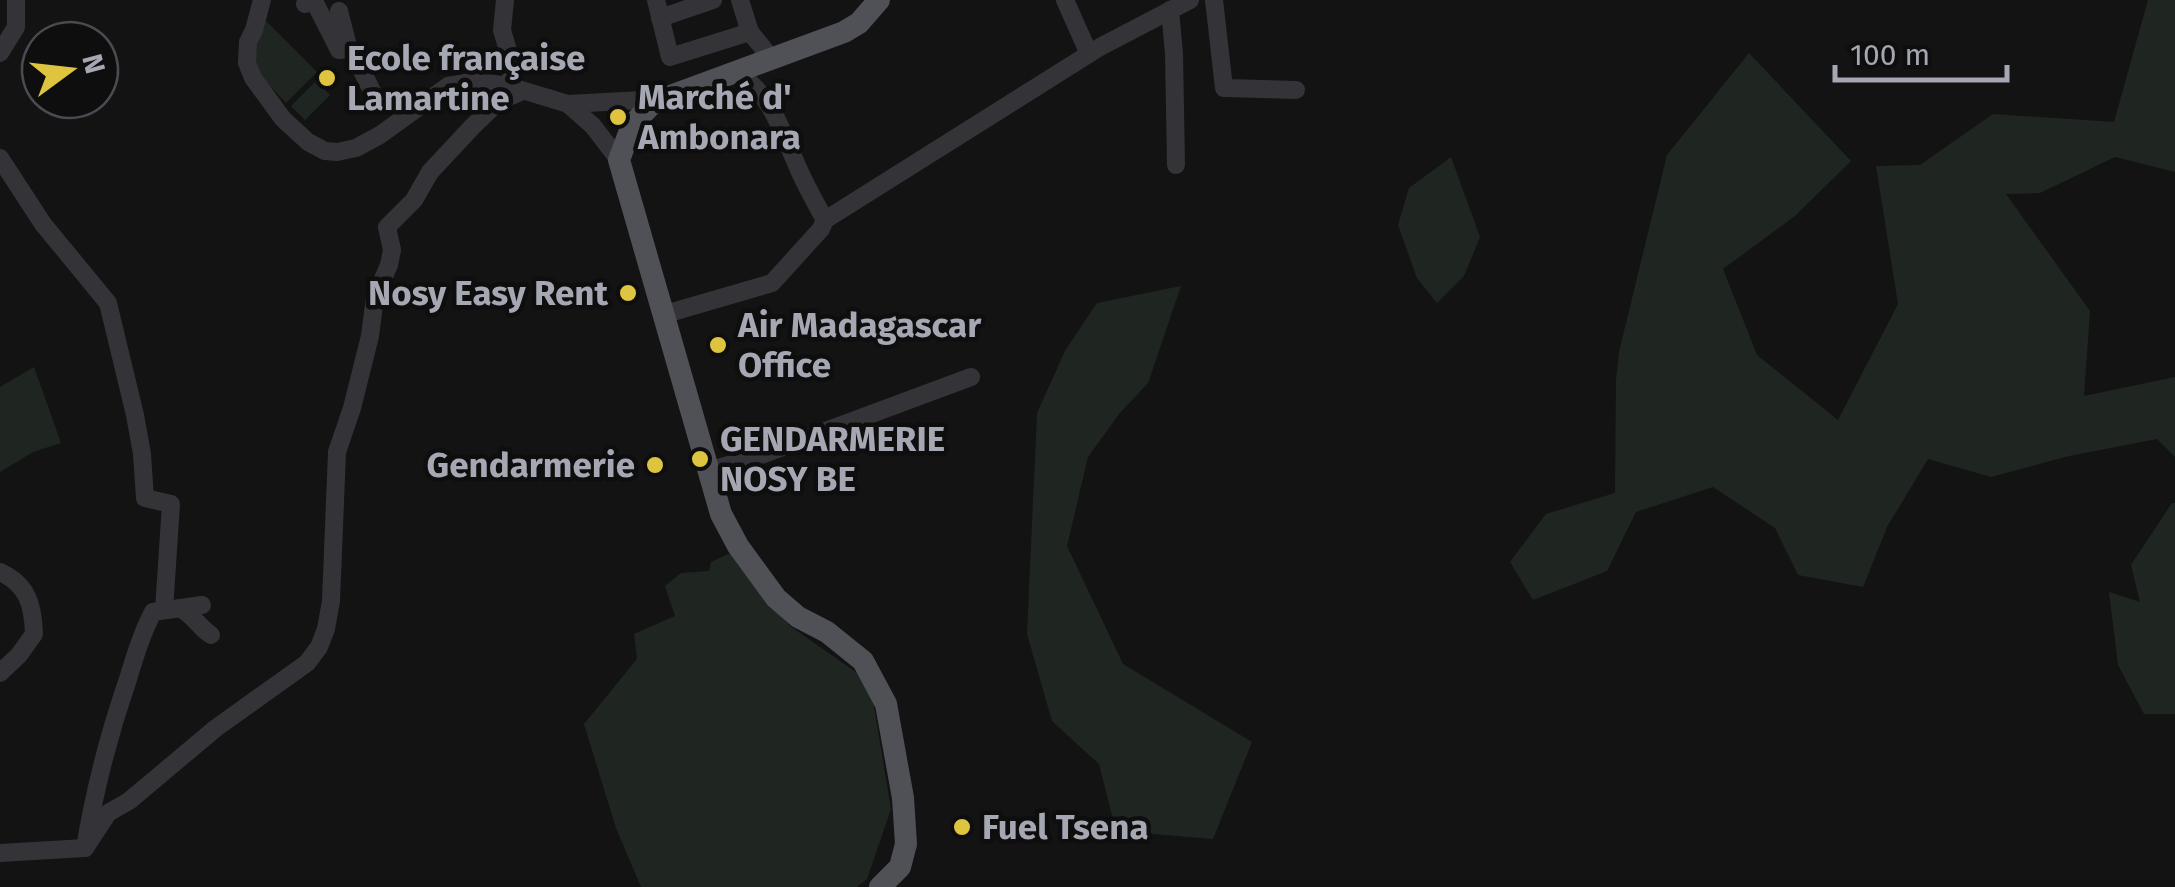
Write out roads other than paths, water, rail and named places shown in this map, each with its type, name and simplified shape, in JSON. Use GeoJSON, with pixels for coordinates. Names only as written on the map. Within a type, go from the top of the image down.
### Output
{"type":"FeatureCollection","features":[{"type":"Feature","properties":{"kind":"main road"},"geometry":{"type":"LineString","coordinates":[[879,0],[844,32],[651,105],[632,125],[619,160],[721,514],[738,546],[776,598],[863,661],[886,704],[904,798],[906,844],[900,867],[880,887]]}},
{"type":"Feature","properties":{"kind":"street"},"geometry":{"type":"LineString","coordinates":[[0,53],[16,27],[16,0]]}},
{"type":"Feature","properties":{"kind":"street"},"geometry":{"type":"LineString","coordinates":[[262,0],[248,42],[247,63],[253,78],[283,119],[308,142],[325,150],[356,148],[448,86],[478,82],[568,104],[662,99]]}},
{"type":"Feature","properties":{"kind":"street"},"geometry":{"type":"LineString","coordinates":[[505,0],[502,30],[518,89]]}},
{"type":"Feature","properties":{"kind":"street"},"geometry":{"type":"LineString","coordinates":[[713,0],[658,9],[670,57],[750,32]]}},
{"type":"Feature","properties":{"kind":"street"},"geometry":{"type":"LineString","coordinates":[[740,0],[750,32],[771,58]]}},
{"type":"Feature","properties":{"kind":"street"},"geometry":{"type":"LineString","coordinates":[[1065,0],[1089,54]]}},
{"type":"Feature","properties":{"kind":"street"},"geometry":{"type":"LineString","coordinates":[[662,315],[772,283],[822,229],[825,220],[1089,54],[1190,0]]}},
{"type":"Feature","properties":{"kind":"street"},"geometry":{"type":"LineString","coordinates":[[1214,0],[1224,88],[1296,90]]}},
{"type":"Feature","properties":{"kind":"street"},"geometry":{"type":"LineString","coordinates":[[305,4],[314,1],[336,46],[349,50]]}},
{"type":"Feature","properties":{"kind":"street"},"geometry":{"type":"LineString","coordinates":[[1170,10],[1176,164]]}},
{"type":"Feature","properties":{"kind":"street"},"geometry":{"type":"LineString","coordinates":[[343,11],[349,50],[375,98]]}},
{"type":"Feature","properties":{"kind":"street"},"geometry":{"type":"LineString","coordinates":[[734,72],[760,92],[776,118],[825,220]]}},
{"type":"Feature","properties":{"kind":"street"},"geometry":{"type":"LineString","coordinates":[[85,848],[108,812],[129,802],[216,728],[314,656],[326,629],[330,601],[337,452],[370,336],[375,296],[389,265],[392,250],[386,227],[414,200],[430,172],[472,127],[518,89]]}},
{"type":"Feature","properties":{"kind":"street"},"geometry":{"type":"LineString","coordinates":[[568,104],[593,126],[619,160]]}},
{"type":"Feature","properties":{"kind":"street"},"geometry":{"type":"LineString","coordinates":[[0,158],[43,224],[108,303],[135,415],[145,498],[171,504],[172,609]]}},
{"type":"Feature","properties":{"kind":"street"},"geometry":{"type":"LineString","coordinates":[[708,471],[971,377]]}},
{"type":"Feature","properties":{"kind":"street"},"geometry":{"type":"LineString","coordinates":[[0,572],[10,576],[30,599],[34,634],[0,673]]}},
{"type":"Feature","properties":{"kind":"street"},"geometry":{"type":"LineString","coordinates":[[85,848],[95,787],[144,628],[153,612],[202,604]]}},
{"type":"Feature","properties":{"kind":"street"},"geometry":{"type":"LineString","coordinates":[[172,609],[192,615],[211,635]]}},
{"type":"Feature","properties":{"kind":"street"},"geometry":{"type":"LineString","coordinates":[[0,853],[85,848]]}},
{"type":"Feature","properties":{"kind":"place","name":"Ecole française Lamartine"},"geometry":{"type":"Point","coordinates":[327,78]}},
{"type":"Feature","properties":{"kind":"place","name":"Marché d' Ambonara"},"geometry":{"type":"Point","coordinates":[618,117]}},
{"type":"Feature","properties":{"kind":"place","name":"Nosy Easy Rent"},"geometry":{"type":"Point","coordinates":[628,293]}},
{"type":"Feature","properties":{"kind":"place","name":"Air Madagascar Office"},"geometry":{"type":"Point","coordinates":[718,345]}},
{"type":"Feature","properties":{"kind":"place","name":"GENDARMERIE NOSY BE"},"geometry":{"type":"Point","coordinates":[700,459]}},
{"type":"Feature","properties":{"kind":"place","name":"Gendarmerie"},"geometry":{"type":"Point","coordinates":[655,465]}},
{"type":"Feature","properties":{"kind":"place","name":"Fuel Tsena"},"geometry":{"type":"Point","coordinates":[962,827]}}]}
